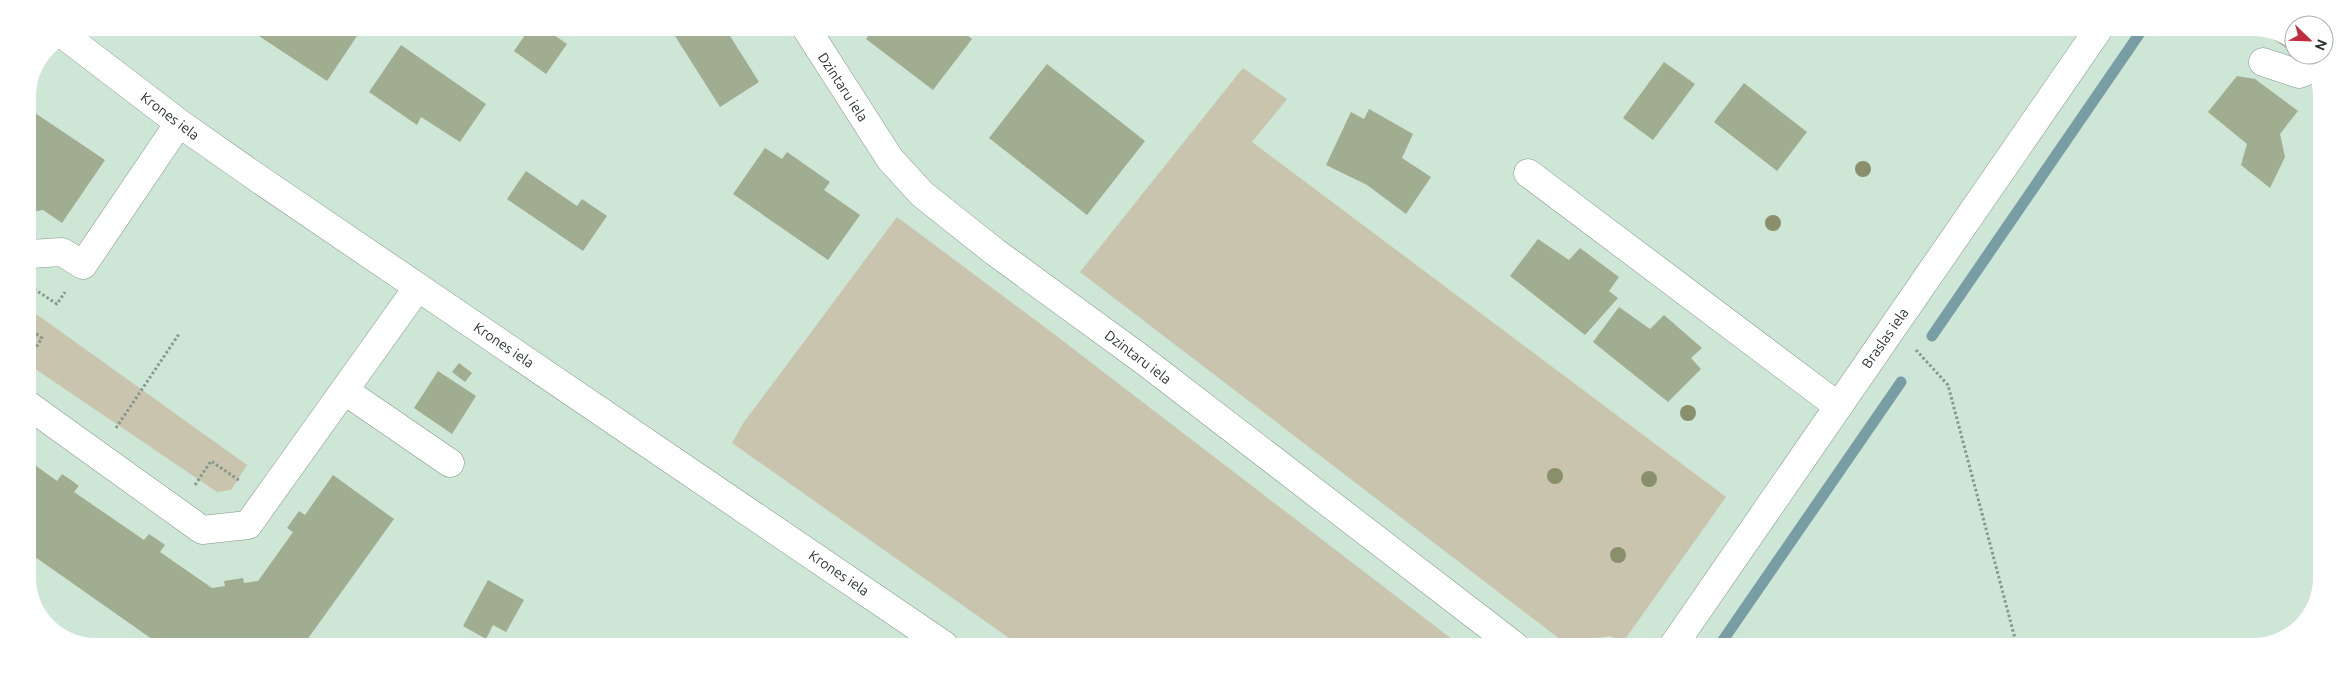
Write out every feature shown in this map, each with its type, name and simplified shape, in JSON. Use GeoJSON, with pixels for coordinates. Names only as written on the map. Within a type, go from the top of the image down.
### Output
{"type":"FeatureCollection","features":[{"type":"Feature","properties":{"kind":"street","name":"Dzintaru iela"},"geometry":{"type":"LineString","coordinates":[[811,36],[890,160],[922,194],[1505,638]]}},
{"type":"Feature","properties":{"kind":"street","name":"Braslas iela"},"geometry":{"type":"LineString","coordinates":[[1678,638],[2094,36]]}},
{"type":"Feature","properties":{"kind":"street","name":"Krones iela"},"geometry":{"type":"LineString","coordinates":[[72,41],[179,124],[934,638]]}},
{"type":"Feature","properties":{"kind":"street"},"geometry":{"type":"LineString","coordinates":[[2263,62],[2299,74],[2307,71]]}},
{"type":"Feature","properties":{"kind":"street"},"geometry":{"type":"LineString","coordinates":[[36,254],[62,252],[83,265],[179,124]]}},
{"type":"Feature","properties":{"kind":"street"},"geometry":{"type":"LineString","coordinates":[[1528,173],[1838,406]]}},
{"type":"Feature","properties":{"kind":"street"},"geometry":{"type":"LineString","coordinates":[[36,411],[202,530],[248,525],[418,287]]}},
{"type":"Feature","properties":{"kind":"street"},"geometry":{"type":"LineString","coordinates":[[345,391],[450,463]]}},
{"type":"Feature","properties":{"kind":"path"},"geometry":{"type":"LineString","coordinates":[[1894,325],[1948,385],[2014,638]]}},
{"type":"Feature","properties":{"kind":"path"},"geometry":{"type":"LineString","coordinates":[[36,334],[42,338],[36,347]]}},
{"type":"Feature","properties":{"kind":"path"},"geometry":{"type":"LineString","coordinates":[[98,456],[179,334]]}},
{"type":"Feature","properties":{"kind":"path"},"geometry":{"type":"LineString","coordinates":[[176,512],[211,461],[267,499]]}},
{"type":"Feature","properties":{"kind":"shaded area"},"geometry":{"type":"Polygon","coordinates":[[[1243,68],[1287,99],[1252,142],[1726,497],[1626,638],[1610,636],[1558,638],[1080,272],[1243,68]]]}},
{"type":"Feature","properties":{"kind":"shaded area"},"geometry":{"type":"Polygon","coordinates":[[[897,217],[1046,328],[1451,638],[1009,638],[732,443],[744,422],[897,217]]]}},
{"type":"Feature","properties":{"kind":"shaded area"},"geometry":{"type":"Polygon","coordinates":[[[36,314],[247,465],[231,490],[217,492],[36,369],[36,314]]]}},
{"type":"Feature","properties":{"kind":"building"},"geometry":{"type":"Polygon","coordinates":[[[259,36],[357,36],[327,81],[259,36]]]}},
{"type":"Feature","properties":{"kind":"building"},"geometry":{"type":"Polygon","coordinates":[[[524,36],[556,36],[567,44],[546,74],[514,51],[524,36]]]}},
{"type":"Feature","properties":{"kind":"building"},"geometry":{"type":"Polygon","coordinates":[[[675,36],[730,36],[759,82],[720,107],[675,36]]]}},
{"type":"Feature","properties":{"kind":"building"},"geometry":{"type":"Polygon","coordinates":[[[868,36],[968,36],[972,39],[933,90],[866,39],[868,36]]]}},
{"type":"Feature","properties":{"kind":"building"},"geometry":{"type":"Polygon","coordinates":[[[401,45],[486,104],[460,142],[421,117],[417,125],[369,92],[401,45]]]}},
{"type":"Feature","properties":{"kind":"building"},"geometry":{"type":"Polygon","coordinates":[[[1664,62],[1695,84],[1653,140],[1623,118],[1664,62]]]}},
{"type":"Feature","properties":{"kind":"building"},"geometry":{"type":"Polygon","coordinates":[[[1047,64],[1145,141],[1087,215],[989,138],[1047,64]]]}},
{"type":"Feature","properties":{"kind":"building"},"geometry":{"type":"Polygon","coordinates":[[[2237,76],[2255,79],[2298,111],[2280,134],[2285,157],[2270,188],[2241,165],[2247,144],[2208,112],[2237,76]]]}},
{"type":"Feature","properties":{"kind":"building"},"geometry":{"type":"Polygon","coordinates":[[[1744,83],[1807,132],[1777,171],[1714,122],[1744,83]]]}},
{"type":"Feature","properties":{"kind":"building"},"geometry":{"type":"Polygon","coordinates":[[[1369,109],[1413,134],[1402,158],[1431,177],[1406,214],[1367,185],[1326,165],[1351,112],[1364,119],[1369,109]]]}},
{"type":"Feature","properties":{"kind":"building"},"geometry":{"type":"Polygon","coordinates":[[[36,114],[105,160],[62,223],[43,210],[36,211],[36,114]]]}},
{"type":"Feature","properties":{"kind":"building"},"geometry":{"type":"Polygon","coordinates":[[[765,148],[782,159],[787,152],[830,182],[824,190],[860,215],[828,260],[733,194],[765,148]]]}},
{"type":"Feature","properties":{"kind":"building"},"geometry":{"type":"Polygon","coordinates":[[[526,171],[577,206],[582,199],[607,216],[583,251],[507,199],[526,171]]]}},
{"type":"Feature","properties":{"kind":"building"},"geometry":{"type":"Polygon","coordinates":[[[1538,239],[1569,260],[1580,248],[1619,277],[1609,291],[1618,298],[1585,335],[1510,276],[1538,239]]]}},
{"type":"Feature","properties":{"kind":"building"},"geometry":{"type":"Polygon","coordinates":[[[1619,307],[1650,329],[1664,315],[1702,348],[1691,358],[1701,369],[1668,402],[1593,342],[1619,307]]]}},
{"type":"Feature","properties":{"kind":"building"},"geometry":{"type":"Polygon","coordinates":[[[459,363],[472,373],[465,382],[452,372],[459,363]]]}},
{"type":"Feature","properties":{"kind":"building"},"geometry":{"type":"Polygon","coordinates":[[[438,371],[476,396],[452,434],[414,408],[438,371]]]}},
{"type":"Feature","properties":{"kind":"building"},"geometry":{"type":"Polygon","coordinates":[[[36,466],[57,481],[62,474],[71,480],[79,486],[74,492],[144,540],[149,534],[165,545],[160,552],[212,588],[225,586],[224,581],[243,578],[244,583],[258,581],[293,532],[287,528],[299,511],[305,515],[333,475],[394,519],[308,638],[150,638],[36,558],[36,466]]]}},
{"type":"Feature","properties":{"kind":"building"},"geometry":{"type":"Polygon","coordinates":[[[488,580],[524,600],[506,632],[493,625],[486,638],[484,638],[463,626],[488,580]]]}},
{"type":"Feature","properties":{"kind":"waterway"},"geometry":{"type":"LineString","coordinates":[[1932,336],[2138,36]]}},
{"type":"Feature","properties":{"kind":"waterway"},"geometry":{"type":"LineString","coordinates":[[1725,638],[1901,382]]}}]}
